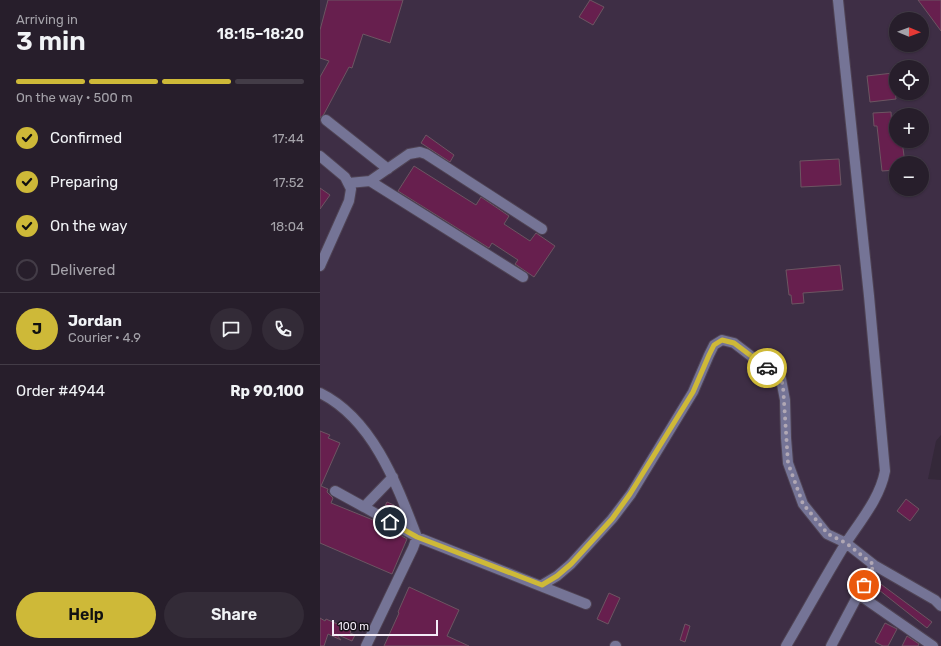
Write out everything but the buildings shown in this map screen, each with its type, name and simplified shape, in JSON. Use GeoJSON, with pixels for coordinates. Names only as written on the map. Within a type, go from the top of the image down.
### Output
{"type":"FeatureCollection","features":[{"type":"Feature","properties":{"kind":"street"},"geometry":{"type":"LineString","coordinates":[[786,646],[846,543],[874,500],[884,478],[886,463],[838,0]]}},
{"type":"Feature","properties":{"kind":"street"},"geometry":{"type":"LineString","coordinates":[[326,120],[388,169]]}},
{"type":"Feature","properties":{"kind":"street"},"geometry":{"type":"LineString","coordinates":[[349,183],[370,181],[409,154],[420,152],[426,154],[542,229]]}},
{"type":"Feature","properties":{"kind":"street"},"geometry":{"type":"LineString","coordinates":[[320,156],[345,177],[351,189],[349,201],[320,266]]}},
{"type":"Feature","properties":{"kind":"street"},"geometry":{"type":"LineString","coordinates":[[370,181],[522,277]]}},
{"type":"Feature","properties":{"kind":"street"},"geometry":{"type":"LineString","coordinates":[[542,585],[557,576],[571,564],[612,519],[630,494],[693,392],[714,345],[722,340],[734,343],[781,379],[785,400],[788,463],[803,504],[828,534],[846,543],[874,565],[935,600],[941,606]]}},
{"type":"Feature","properties":{"kind":"street"},"geometry":{"type":"LineString","coordinates":[[320,393],[333,399],[347,410],[378,450],[393,477],[417,537],[366,646]]}},
{"type":"Feature","properties":{"kind":"street"},"geometry":{"type":"LineString","coordinates":[[364,507],[393,477]]}},
{"type":"Feature","properties":{"kind":"street"},"geometry":{"type":"LineString","coordinates":[[335,491],[417,537],[542,585],[586,604]]}},
{"type":"Feature","properties":{"kind":"street"},"geometry":{"type":"LineString","coordinates":[[831,646],[874,565]]}},
{"type":"Feature","properties":{"kind":"street"},"geometry":{"type":"LineString","coordinates":[[858,594],[933,646]]}},
{"type":"Feature","properties":{"kind":"shaded area"},"geometry":{"type":"Polygon","coordinates":[[[320,0],[941,0],[941,435],[936,441],[928,479],[941,480],[941,646],[320,646],[320,0]]]}},
{"type":"Feature","properties":{"kind":"way so far"},"geometry":{"type":"LineString","coordinates":[[767,368],[781,379],[783,386],[788,463],[803,504],[828,534],[846,543],[874,565],[864,585]]}},
{"type":"Feature","properties":{"kind":"route"},"geometry":{"type":"LineString","coordinates":[[390,522],[417,537],[542,585],[557,576],[571,564],[612,519],[630,494],[693,392],[714,345],[722,340],[734,343],[767,368]]}}]}
